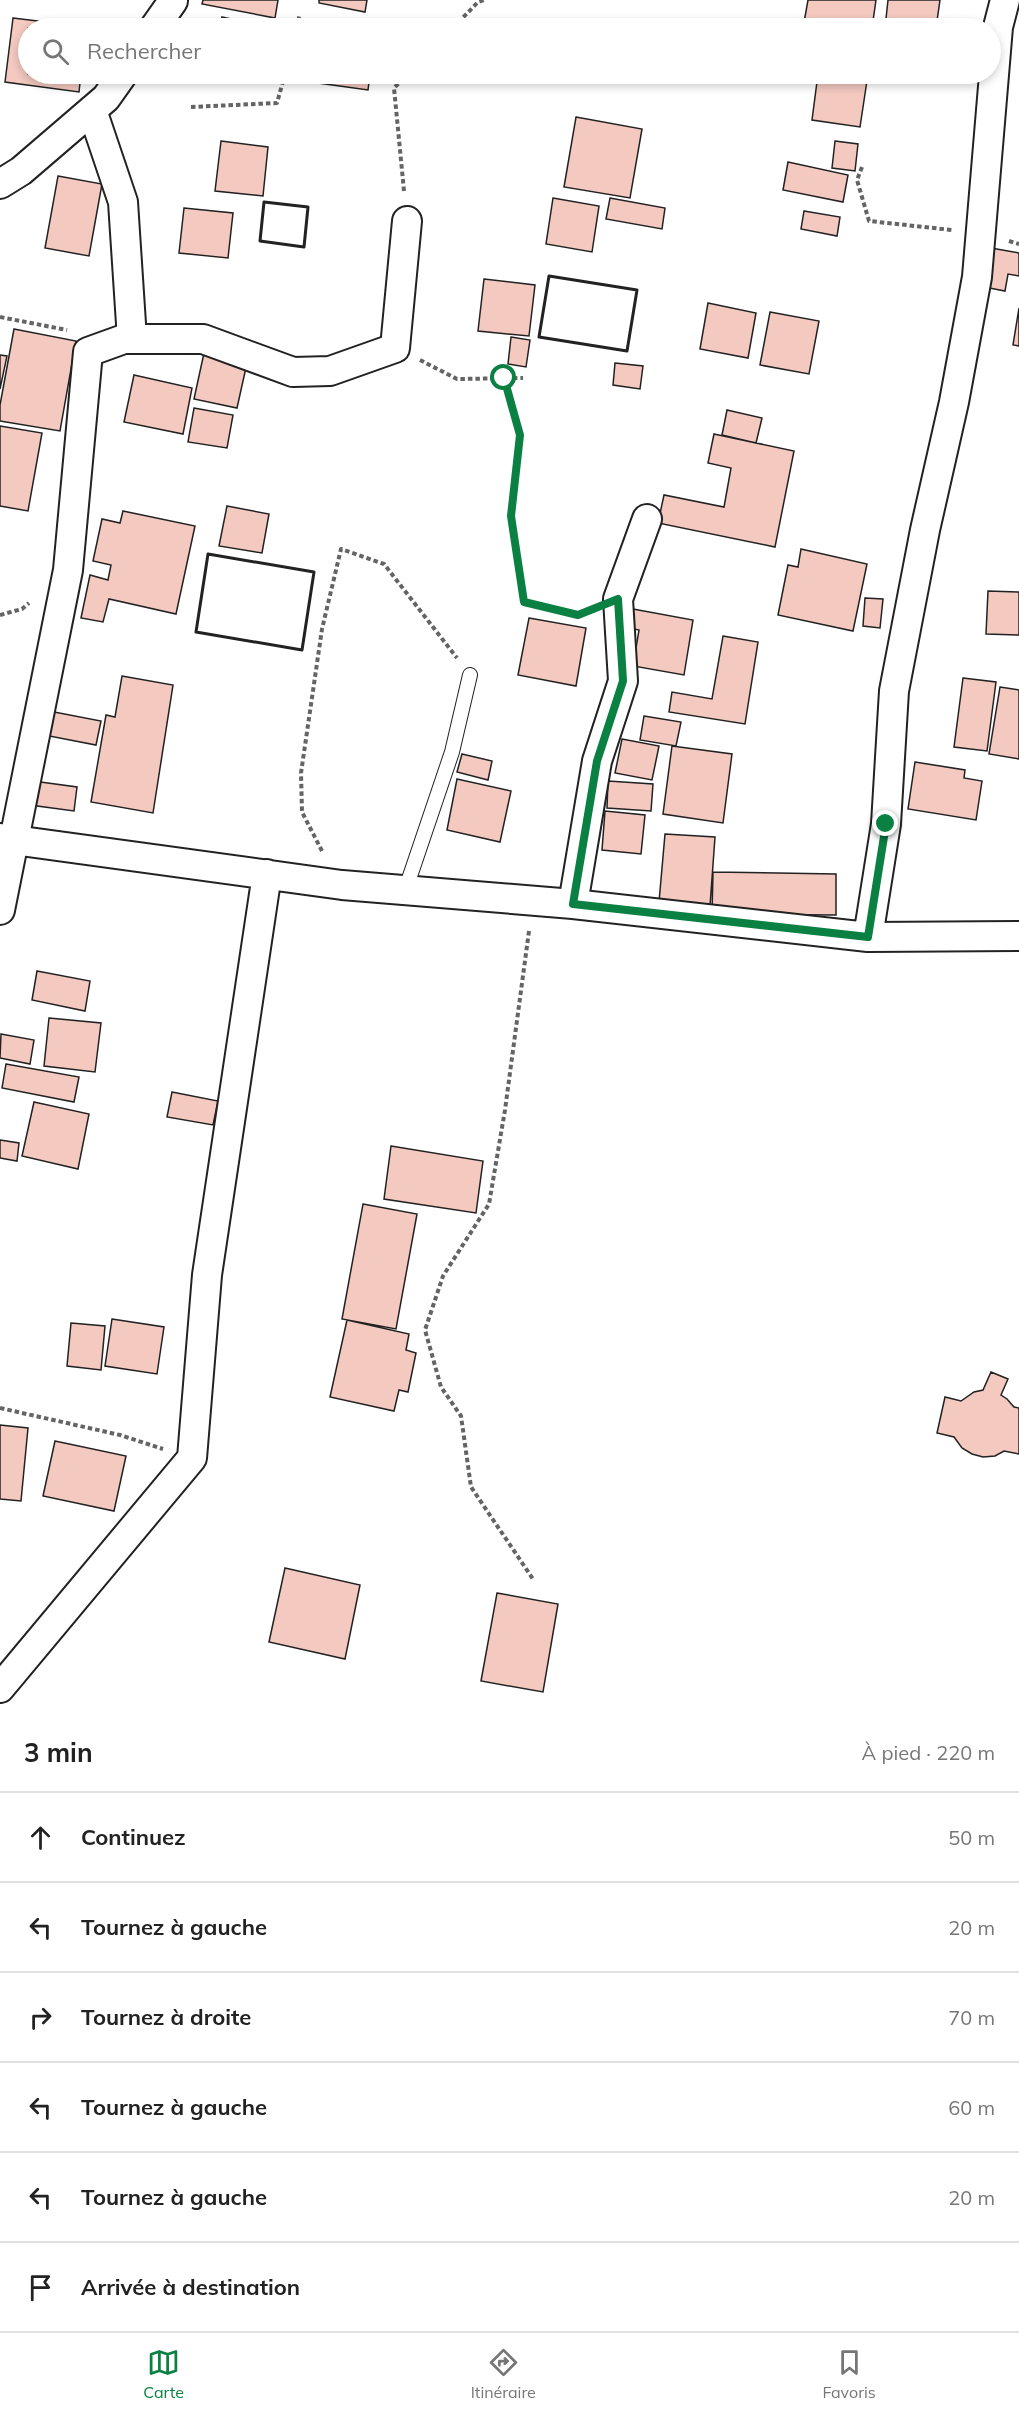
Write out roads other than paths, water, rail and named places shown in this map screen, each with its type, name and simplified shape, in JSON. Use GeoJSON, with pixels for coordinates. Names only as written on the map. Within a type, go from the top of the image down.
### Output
{"type":"FeatureCollection","features":[{"type":"Feature","properties":{"kind":"street"},"geometry":{"type":"LineString","coordinates":[[1000,18],[1005,0]]}},
{"type":"Feature","properties":{"kind":"street"},"geometry":{"type":"LineString","coordinates":[[161,18],[173,2]]}},
{"type":"Feature","properties":{"kind":"street"},"geometry":{"type":"LineString","coordinates":[[0,184],[21,171],[106,98],[116,84]]}},
{"type":"Feature","properties":{"kind":"street"},"geometry":{"type":"LineString","coordinates":[[868,937],[886,824],[894,691],[925,530],[954,402],[977,277],[993,84]]}},
{"type":"Feature","properties":{"kind":"street"},"geometry":{"type":"LineString","coordinates":[[92,110],[123,202],[132,339]]}},
{"type":"Feature","properties":{"kind":"street"},"geometry":{"type":"LineString","coordinates":[[0,910],[7,839],[68,570],[88,352],[124,339],[203,339],[293,372],[330,371],[395,348],[407,221]]}},
{"type":"Feature","properties":{"kind":"street"},"geometry":{"type":"LineString","coordinates":[[573,904],[597,761],[623,681],[618,599],[647,519]]}},
{"type":"Feature","properties":{"kind":"street"},"geometry":{"type":"LineString","coordinates":[[7,839],[339,884],[573,904],[868,937],[1019,936]]}},
{"type":"Feature","properties":{"kind":"street"},"geometry":{"type":"LineString","coordinates":[[0,1688],[192,1458],[207,1275],[267,874]]}},
{"type":"Feature","properties":{"kind":"lane"},"geometry":{"type":"LineString","coordinates":[[405,891],[452,752],[470,675]]}}]}
